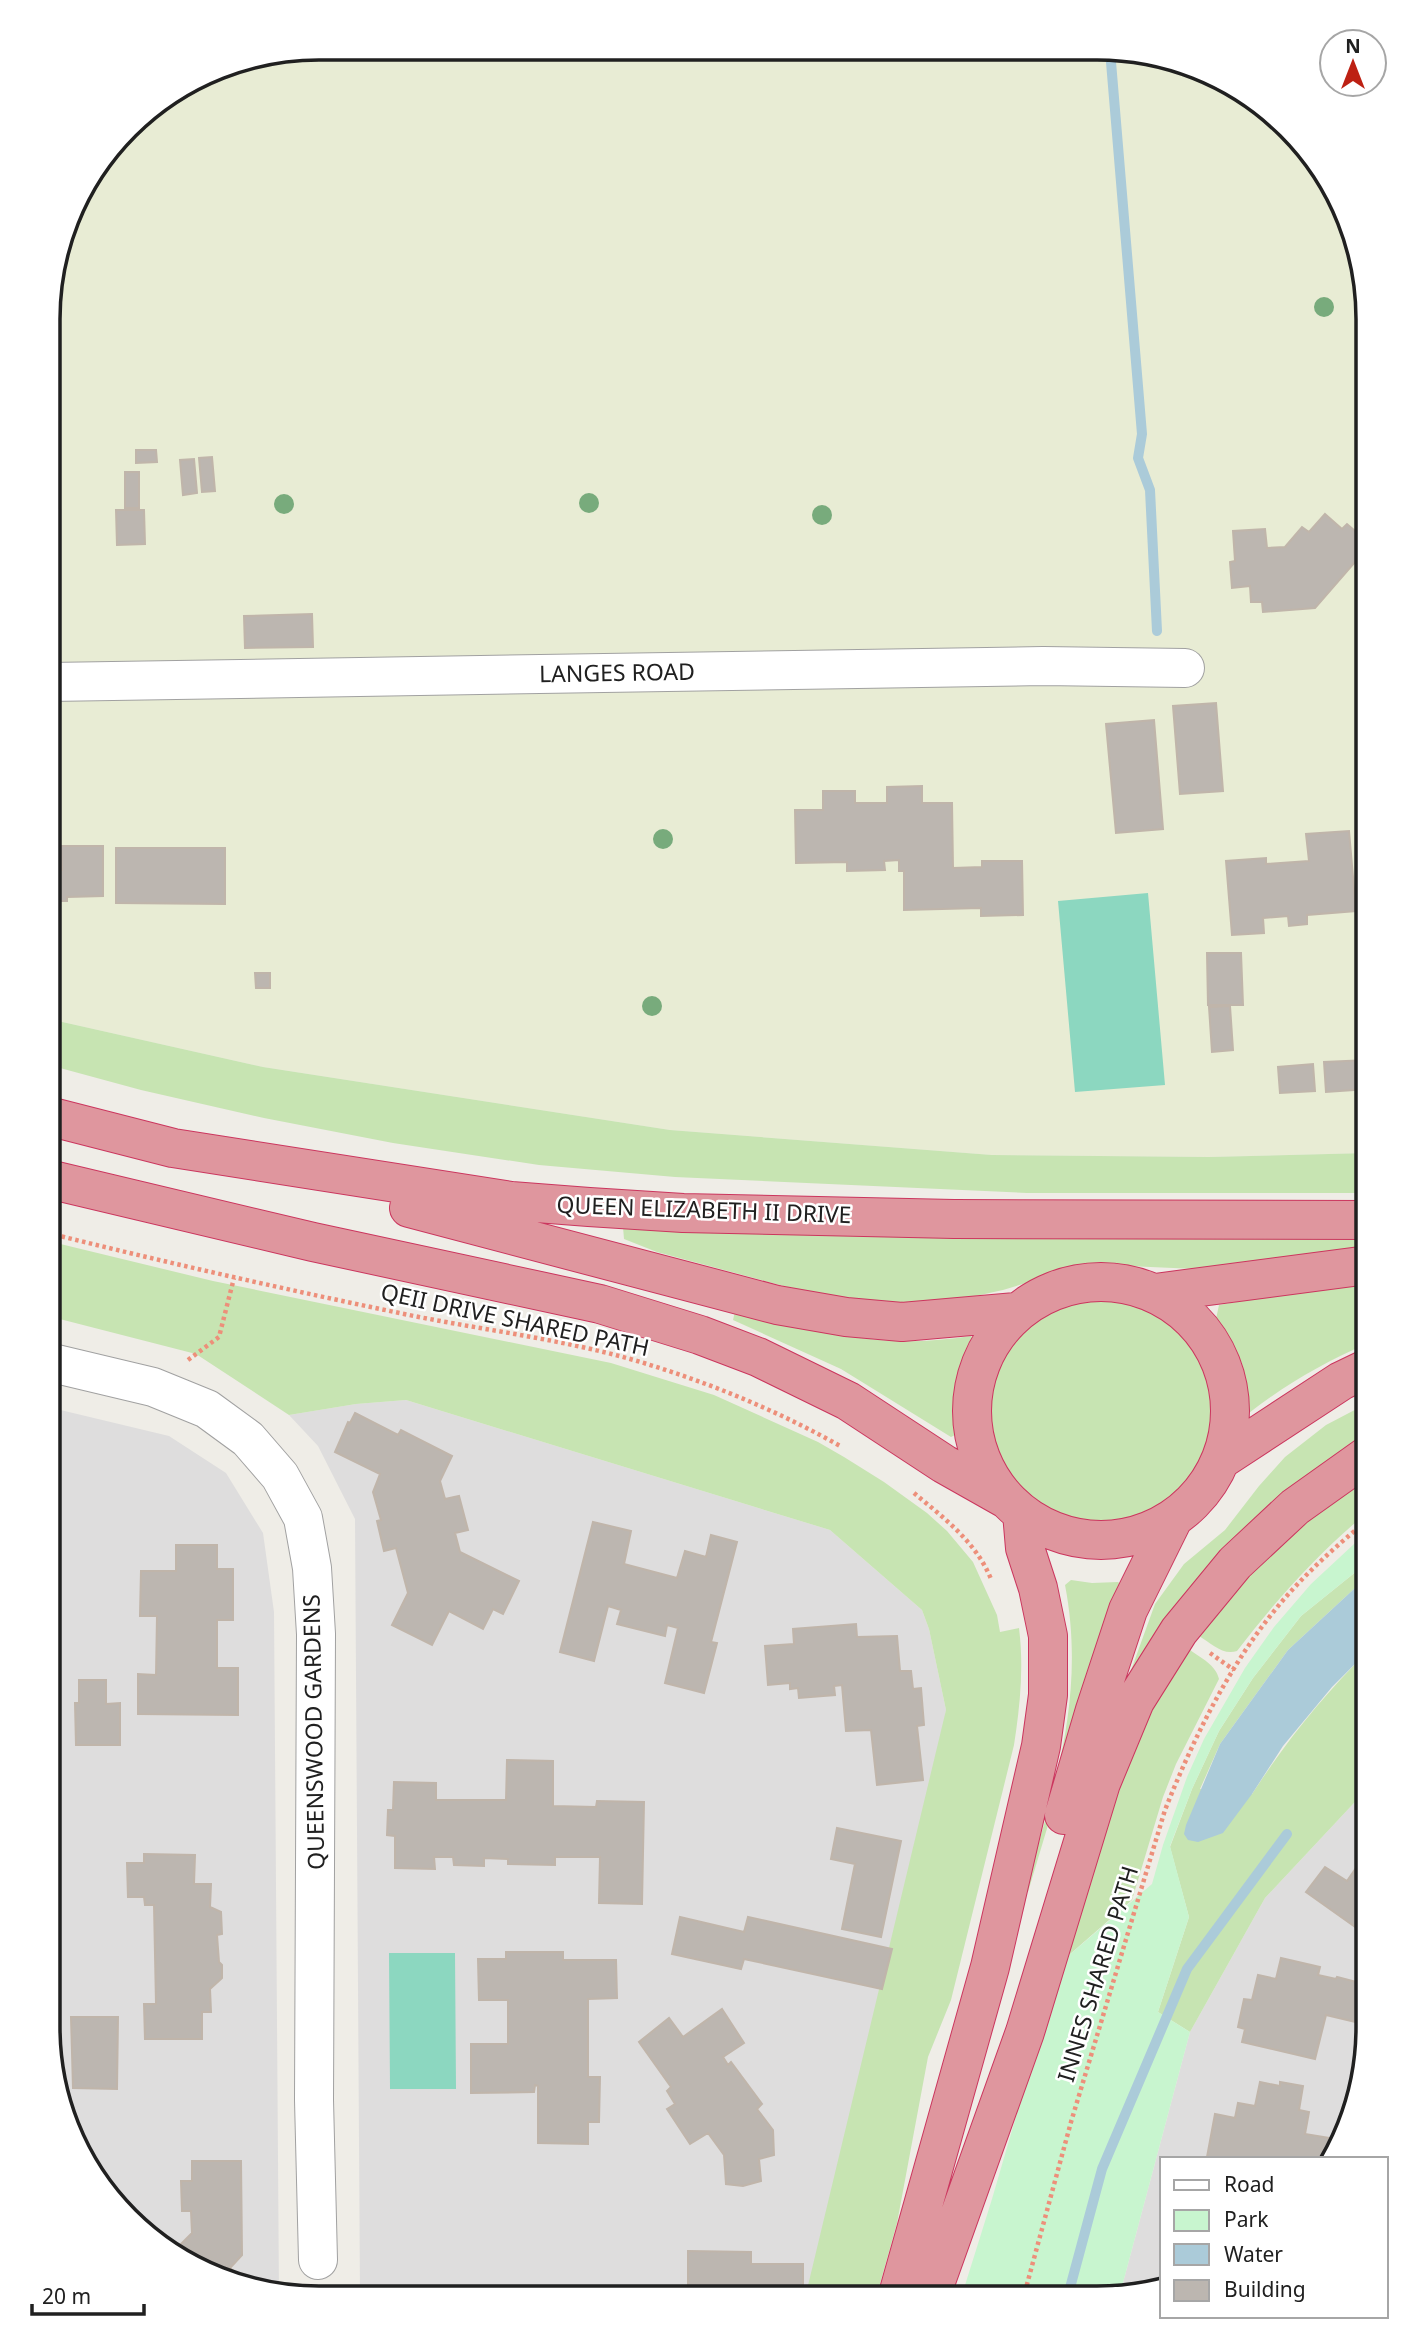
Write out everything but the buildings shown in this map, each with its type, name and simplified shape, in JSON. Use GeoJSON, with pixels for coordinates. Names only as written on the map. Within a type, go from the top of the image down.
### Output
{"type":"FeatureCollection","features":[{"type":"Feature","properties":{"kind":"highway","name":"QUEEN ELIZABETH II DRIVE"},"geometry":{"type":"LineString","coordinates":[[60,1119],[173,1149],[511,1201],[683,1213],[941,1218],[1356,1220]]}},
{"type":"Feature","properties":{"kind":"highway"},"geometry":{"type":"LineString","coordinates":[[173,1149],[504,1232],[777,1305],[846,1317],[902,1322],[1016,1312]]}},
{"type":"Feature","properties":{"kind":"highway"},"geometry":{"type":"LineString","coordinates":[[60,1182],[313,1242],[600,1304],[700,1335],[758,1357],[826,1390],[877,1419],[944,1464],[1014,1506],[1045,1527],[1070,1536],[1096,1540],[1123,1538],[1149,1531],[1172,1519],[1193,1502],[1222,1459],[1229,1432],[1231,1404],[1226,1376],[1216,1350],[1200,1327],[1179,1307],[1155,1293],[1127,1284],[1098,1281],[1069,1286],[1041,1296],[1016,1312],[996,1334],[982,1360],[974,1389],[972,1418],[977,1447],[989,1474],[1014,1506],[1038,1588],[1048,1636],[1048,1695],[1041,1746],[990,1967],[900,2286]]}},
{"type":"Feature","properties":{"kind":"highway"},"geometry":{"type":"LineString","coordinates":[[1155,1293],[1356,1267]]}},
{"type":"Feature","properties":{"kind":"highway"},"geometry":{"type":"LineString","coordinates":[[1222,1459],[1356,1374]]}},
{"type":"Feature","properties":{"kind":"highway"},"geometry":{"type":"LineString","coordinates":[[933,2286],[1024,2032],[1101,1783],[1135,1702],[1179,1631],[1235,1563],[1295,1507],[1356,1464]]}},
{"type":"Feature","properties":{"kind":"highway"},"geometry":{"type":"LineString","coordinates":[[932,2286],[1000,2026],[1095,1710],[1128,1610],[1172,1519]]}},
{"type":"Feature","properties":{"kind":"street","name":"LANGES ROAD"},"geometry":{"type":"LineString","coordinates":[[60,682],[1043,666],[1185,668]]}},
{"type":"Feature","properties":{"kind":"street","name":"QUEENSWOOD GARDENS"},"geometry":{"type":"LineString","coordinates":[[60,1365],[153,1387],[207,1409],[248,1439],[280,1476],[303,1518],[312,1568],[316,1634],[314,2100],[318,2260]]}},
{"type":"Feature","properties":{"kind":"path","name":"QEII DRIVE SHARED PATH"},"geometry":{"type":"LineString","coordinates":[[60,1236],[234,1277],[564,1344],[646,1364],[723,1390],[792,1421],[851,1452]]}},
{"type":"Feature","properties":{"kind":"path"},"geometry":{"type":"LineString","coordinates":[[187,1361],[219,1337],[234,1277]]}},
{"type":"Feature","properties":{"kind":"path"},"geometry":{"type":"LineString","coordinates":[[904,1487],[960,1533],[981,1559],[994,1585]]}},
{"type":"Feature","properties":{"kind":"path","name":"INNES SHARED PATH"},"geometry":{"type":"LineString","coordinates":[[1026,2286],[1071,2122],[1165,1810],[1200,1730],[1266,1621],[1293,1589],[1356,1530]]}},
{"type":"Feature","properties":{"kind":"shaded area"},"geometry":{"type":"Polygon","coordinates":[[[406,1400],[830,1530],[922,1610],[929,1629],[946,1710],[935,1789],[811,2286],[360,2286],[355,1519],[318,1446],[289,1415],[356,1404],[406,1400]]]}},
{"type":"Feature","properties":{"kind":"shaded area"},"geometry":{"type":"Polygon","coordinates":[[[60,1410],[169,1436],[226,1473],[263,1533],[274,1612],[279,2283],[252,2278],[204,2260],[175,2243],[135,2211],[94,2157],[68,2094],[60,2044],[60,1410]]]}},
{"type":"Feature","properties":{"kind":"shaded area"},"geometry":{"type":"Polygon","coordinates":[[[1356,1801],[1356,2044],[1352,2078],[1343,2110],[1322,2157],[1160,2157],[1160,2279],[1122,2285],[1190,2032],[1265,1898],[1356,1801]]]}},
{"type":"Feature","properties":{"kind":"green space"},"geometry":{"type":"Polygon","coordinates":[[[302,60],[1114,60],[1164,68],[1212,86],[1241,103],[1281,135],[1313,175],[1330,204],[1348,252],[1356,302],[1356,1153],[1209,1157],[992,1155],[670,1130],[263,1067],[60,1021],[60,302],[68,252],[86,204],[103,175],[135,135],[175,103],[204,86],[252,68],[302,60]]]}},
{"type":"Feature","properties":{"kind":"green space"},"geometry":{"type":"Polygon","coordinates":[[[1148,893],[1165,1085],[1075,1092],[1058,901],[1148,893]]]}},
{"type":"Feature","properties":{"kind":"green space"},"geometry":{"type":"Polygon","coordinates":[[[60,1021],[263,1067],[670,1130],[992,1155],[1209,1157],[1356,1153],[1356,1193],[1027,1193],[675,1177],[539,1165],[393,1143],[141,1090],[60,1068],[60,1021]]]}},
{"type":"Feature","properties":{"kind":"green space"},"geometry":{"type":"Polygon","coordinates":[[[623,1227],[1356,1235],[1356,1251],[1196,1269],[1105,1265],[1078,1267],[971,1297],[907,1304],[875,1303],[806,1292],[657,1252],[624,1239],[623,1227]]]}},
{"type":"Feature","properties":{"kind":"green space"},"geometry":{"type":"Polygon","coordinates":[[[60,1244],[213,1281],[611,1363],[714,1395],[818,1442],[884,1482],[927,1513],[947,1531],[973,1562],[997,1615],[1000,1632],[1019,1628],[1020,1701],[1014,1745],[951,2000],[928,2057],[897,2223],[879,2286],[808,2286],[946,1710],[929,1629],[922,1610],[830,1530],[406,1400],[356,1404],[289,1415],[196,1354],[60,1319],[60,1244]]]}},
{"type":"Feature","properties":{"kind":"green space"},"geometry":{"type":"Polygon","coordinates":[[[1356,1284],[1356,1349],[1306,1374],[1249,1413],[1245,1373],[1232,1342],[1216,1319],[1219,1305],[1322,1287],[1356,1284]]]}},
{"type":"Feature","properties":{"kind":"green space"},"geometry":{"type":"Polygon","coordinates":[[[1101,1300],[1133,1305],[1153,1313],[1179,1333],[1199,1359],[1207,1379],[1212,1411],[1207,1443],[1199,1463],[1179,1489],[1153,1509],[1133,1517],[1101,1522],[1069,1517],[1049,1509],[1023,1489],[1003,1463],[995,1443],[990,1411],[995,1379],[1003,1359],[1023,1333],[1049,1313],[1069,1305],[1101,1300]]]}},
{"type":"Feature","properties":{"kind":"green space"},"geometry":{"type":"Polygon","coordinates":[[[736,1307],[867,1339],[912,1341],[971,1336],[973,1339],[958,1385],[957,1434],[951,1437],[841,1369],[733,1320],[736,1307]]]}},
{"type":"Feature","properties":{"kind":"green space"},"geometry":{"type":"Polygon","coordinates":[[[1356,1409],[1356,1449],[1132,1674],[1130,1673],[1155,1604],[1184,1564],[1225,1530],[1285,1457],[1326,1425],[1356,1409]]]}},
{"type":"Feature","properties":{"kind":"green space"},"geometry":{"type":"Polygon","coordinates":[[[1356,1486],[1356,1523],[1298,1578],[1237,1651],[1227,1652],[1199,1636],[1263,1561],[1315,1516],[1356,1486]]]}},
{"type":"Feature","properties":{"kind":"green space"},"geometry":{"type":"Polygon","coordinates":[[[1356,1542],[1356,1572],[1301,1616],[1253,1678],[1219,1731],[1192,1789],[1170,1846],[1189,1917],[1158,2012],[1190,2032],[1122,2285],[965,2286],[1061,1962],[1152,1884],[1187,1777],[1204,1739],[1245,1668],[1274,1627],[1311,1584],[1356,1542]]]}},
{"type":"Feature","properties":{"kind":"green space"},"geometry":{"type":"Polygon","coordinates":[[[1356,1572],[1356,1587],[1288,1650],[1220,1744],[1200,1789],[1252,1794],[1306,1719],[1356,1664],[1356,1801],[1265,1898],[1190,2032],[1158,2012],[1189,1917],[1170,1847],[1192,1789],[1219,1731],[1253,1678],[1301,1616],[1356,1572]]]}},
{"type":"Feature","properties":{"kind":"green space"},"geometry":{"type":"Polygon","coordinates":[[[1071,1580],[1092,1583],[1118,1582],[1124,1587],[1101,1648],[1028,1892],[1025,1890],[1047,1814],[1064,1740],[1072,1664],[1071,1625],[1065,1585],[1071,1580]]]}},
{"type":"Feature","properties":{"kind":"green space"},"geometry":{"type":"Polygon","coordinates":[[[1190,1650],[1211,1666],[1219,1679],[1176,1764],[1163,1797],[1132,1900],[1061,1962],[1091,1863],[1142,1730],[1162,1692],[1190,1650]]]}},
{"type":"Feature","properties":{"kind":"green space"},"geometry":{"type":"Polygon","coordinates":[[[389,1953],[455,1953],[456,2089],[390,2089],[389,1953]]]}},
{"type":"Feature","properties":{"kind":"water"},"geometry":{"type":"Polygon","coordinates":[[[1356,1587],[1356,1663],[1332,1687],[1283,1746],[1223,1833],[1198,1842],[1188,1840],[1184,1834],[1186,1825],[1220,1744],[1288,1650],[1356,1587]]]}},
{"type":"Feature","properties":{"kind":"waterway"},"geometry":{"type":"LineString","coordinates":[[1111,60],[1142,434],[1138,458],[1150,490],[1157,631]]}},
{"type":"Feature","properties":{"kind":"waterway"},"geometry":{"type":"LineString","coordinates":[[1070,2286],[1102,2169],[1187,1969],[1287,1834]]}}]}
